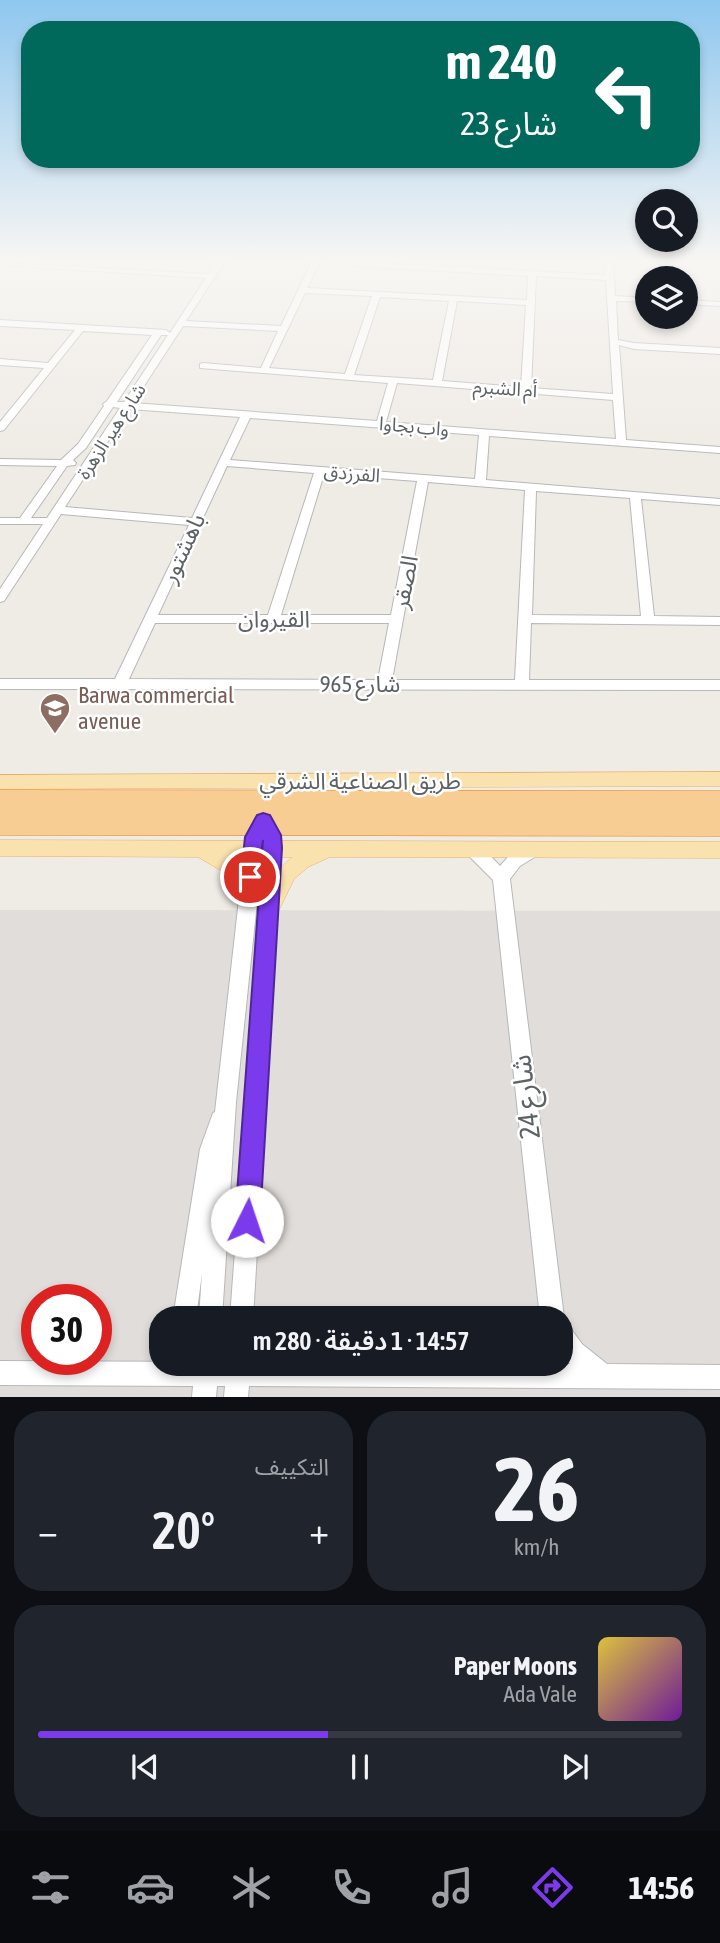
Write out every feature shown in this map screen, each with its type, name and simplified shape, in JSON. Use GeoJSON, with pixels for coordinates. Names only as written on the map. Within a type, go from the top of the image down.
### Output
{"type":"FeatureCollection","features":[{"type":"Feature","properties":{"kind":"highway","name":"طريق الصناعية الشرقي"},"geometry":{"type":"LineString","coordinates":[[0,802],[720,803]]}},
{"type":"Feature","properties":{"kind":"highway","name":"طريق الصناعية الشرقي"},"geometry":{"type":"LineString","coordinates":[[0,823],[720,824]]}},
{"type":"Feature","properties":{"kind":"main road","name":"طريق الصناعية الشرقي"},"geometry":{"type":"LineString","coordinates":[[0,782],[720,779]]}},
{"type":"Feature","properties":{"kind":"main road"},"geometry":{"type":"LineString","coordinates":[[149,848],[186,839],[204,822],[206,808],[202,796],[176,782]]}},
{"type":"Feature","properties":{"kind":"main road"},"geometry":{"type":"LineString","coordinates":[[351,849],[323,825],[325,808],[340,795],[384,782]]}},
{"type":"Feature","properties":{"kind":"main road"},"geometry":{"type":"LineString","coordinates":[[0,848],[720,850]]}},
{"type":"Feature","properties":{"kind":"main road"},"geometry":{"type":"LineString","coordinates":[[194,848],[216,855],[234,868],[248,896]]}},
{"type":"Feature","properties":{"kind":"main road"},"geometry":{"type":"LineString","coordinates":[[269,908],[277,886],[291,867],[310,856],[351,849]]}},
{"type":"Feature","properties":{"kind":"street"},"geometry":{"type":"LineString","coordinates":[[0,428],[81,328]]}},
{"type":"Feature","properties":{"kind":"street"},"geometry":{"type":"LineString","coordinates":[[84,328],[174,334]]}},
{"type":"Feature","properties":{"kind":"street","name":"شارع هير الزهرة"},"geometry":{"type":"LineString","coordinates":[[0,598],[178,328]]}},
{"type":"Feature","properties":{"kind":"street"},"geometry":{"type":"LineString","coordinates":[[264,370],[284,329],[270,328]]}},
{"type":"Feature","properties":{"kind":"street"},"geometry":{"type":"LineString","coordinates":[[349,377],[365,328]]}},
{"type":"Feature","properties":{"kind":"street"},"geometry":{"type":"LineString","coordinates":[[437,383],[447,328]]}},
{"type":"Feature","properties":{"kind":"street"},"geometry":{"type":"LineString","coordinates":[[526,390],[529,328]]}},
{"type":"Feature","properties":{"kind":"street"},"geometry":{"type":"LineString","coordinates":[[612,328],[621,444]]}},
{"type":"Feature","properties":{"kind":"street"},"geometry":{"type":"LineString","coordinates":[[23,521],[64,463],[82,446],[158,333]]}},
{"type":"Feature","properties":{"kind":"street"},"geometry":{"type":"LineString","coordinates":[[613,341],[634,346],[720,351]]}},
{"type":"Feature","properties":{"kind":"street"},"geometry":{"type":"LineString","coordinates":[[0,362],[50,366]]}},
{"type":"Feature","properties":{"kind":"street","name":"أم الشبرم"},"geometry":{"type":"LineString","coordinates":[[203,366],[617,397]]}},
{"type":"Feature","properties":{"kind":"street"},"geometry":{"type":"LineString","coordinates":[[381,423],[393,380]]}},
{"type":"Feature","properties":{"kind":"street","name":"واب بجاوا"},"geometry":{"type":"LineString","coordinates":[[108,404],[720,450]]}},
{"type":"Feature","properties":{"kind":"street","name":"باهشتور"},"geometry":{"type":"LineString","coordinates":[[120,683],[247,413]]}},
{"type":"Feature","properties":{"kind":"street"},"geometry":{"type":"LineString","coordinates":[[480,483],[484,432]]}},
{"type":"Feature","properties":{"kind":"street"},"geometry":{"type":"LineString","coordinates":[[0,462],[90,463]]}},
{"type":"Feature","properties":{"kind":"street","name":"الفرزدق"},"geometry":{"type":"LineString","coordinates":[[224,463],[720,502]]}},
{"type":"Feature","properties":{"kind":"street"},"geometry":{"type":"LineString","coordinates":[[273,619],[320,470]]}},
{"type":"Feature","properties":{"kind":"street","name":"الصقر"},"geometry":{"type":"LineString","coordinates":[[384,684],[423,478]]}},
{"type":"Feature","properties":{"kind":"street"},"geometry":{"type":"LineString","coordinates":[[522,684],[531,487]]}},
{"type":"Feature","properties":{"kind":"street"},"geometry":{"type":"LineString","coordinates":[[635,495],[648,620]]}},
{"type":"Feature","properties":{"kind":"street"},"geometry":{"type":"LineString","coordinates":[[59,510],[195,522]]}},
{"type":"Feature","properties":{"kind":"street"},"geometry":{"type":"LineString","coordinates":[[0,521],[52,521]]}},
{"type":"Feature","properties":{"kind":"street","name":"القيروان"},"geometry":{"type":"LineString","coordinates":[[151,619],[398,619]]}},
{"type":"Feature","properties":{"kind":"street"},"geometry":{"type":"LineString","coordinates":[[526,620],[720,621]]}},
{"type":"Feature","properties":{"kind":"street","name":"شارع 965"},"geometry":{"type":"LineString","coordinates":[[0,684],[720,685]]}},
{"type":"Feature","properties":{"kind":"street"},"geometry":{"type":"LineString","coordinates":[[202,782],[236,795],[263,820],[272,835],[263,848],[248,896],[226,1102],[211,1306]]}},
{"type":"Feature","properties":{"kind":"street"},"geometry":{"type":"LineString","coordinates":[[263,820],[281,806],[304,794],[384,782]]}},
{"type":"Feature","properties":{"kind":"street"},"geometry":{"type":"LineString","coordinates":[[244,1306],[269,908],[263,848]]}},
{"type":"Feature","properties":{"kind":"street"},"geometry":{"type":"LineString","coordinates":[[474,850],[500,877],[513,861],[532,850]]}},
{"type":"Feature","properties":{"kind":"street","name":"شارع 24"},"geometry":{"type":"LineString","coordinates":[[500,877],[551,1306]]}},
{"type":"Feature","properties":{"kind":"street"},"geometry":{"type":"LineString","coordinates":[[186,1306],[210,1149],[226,1102]]}},
{"type":"Feature","properties":{"kind":"street"},"geometry":{"type":"LineString","coordinates":[[573,1352],[603,1377]]}},
{"type":"Feature","properties":{"kind":"street"},"geometry":{"type":"LineString","coordinates":[[0,1373],[149,1367]]}},
{"type":"Feature","properties":{"kind":"street"},"geometry":{"type":"LineString","coordinates":[[573,1374],[603,1377],[720,1377]]}},
{"type":"Feature","properties":{"kind":"street"},"geometry":{"type":"LineString","coordinates":[[205,1378],[411,1376]]}},
{"type":"Feature","properties":{"kind":"shaded area"},"geometry":{"type":"Polygon","coordinates":[[[0,910],[720,911],[720,1397],[0,1397],[0,910]]]}},
{"type":"Feature","properties":{"kind":"place","name":"Barwa commercial avenue"},"geometry":{"type":"Point","coordinates":[55,735]}},
{"type":"Feature","properties":{"kind":"route"},"geometry":{"type":"LineString","coordinates":[[247,1221],[273,848],[272,835],[263,820],[254,837],[250,877]]}}]}
